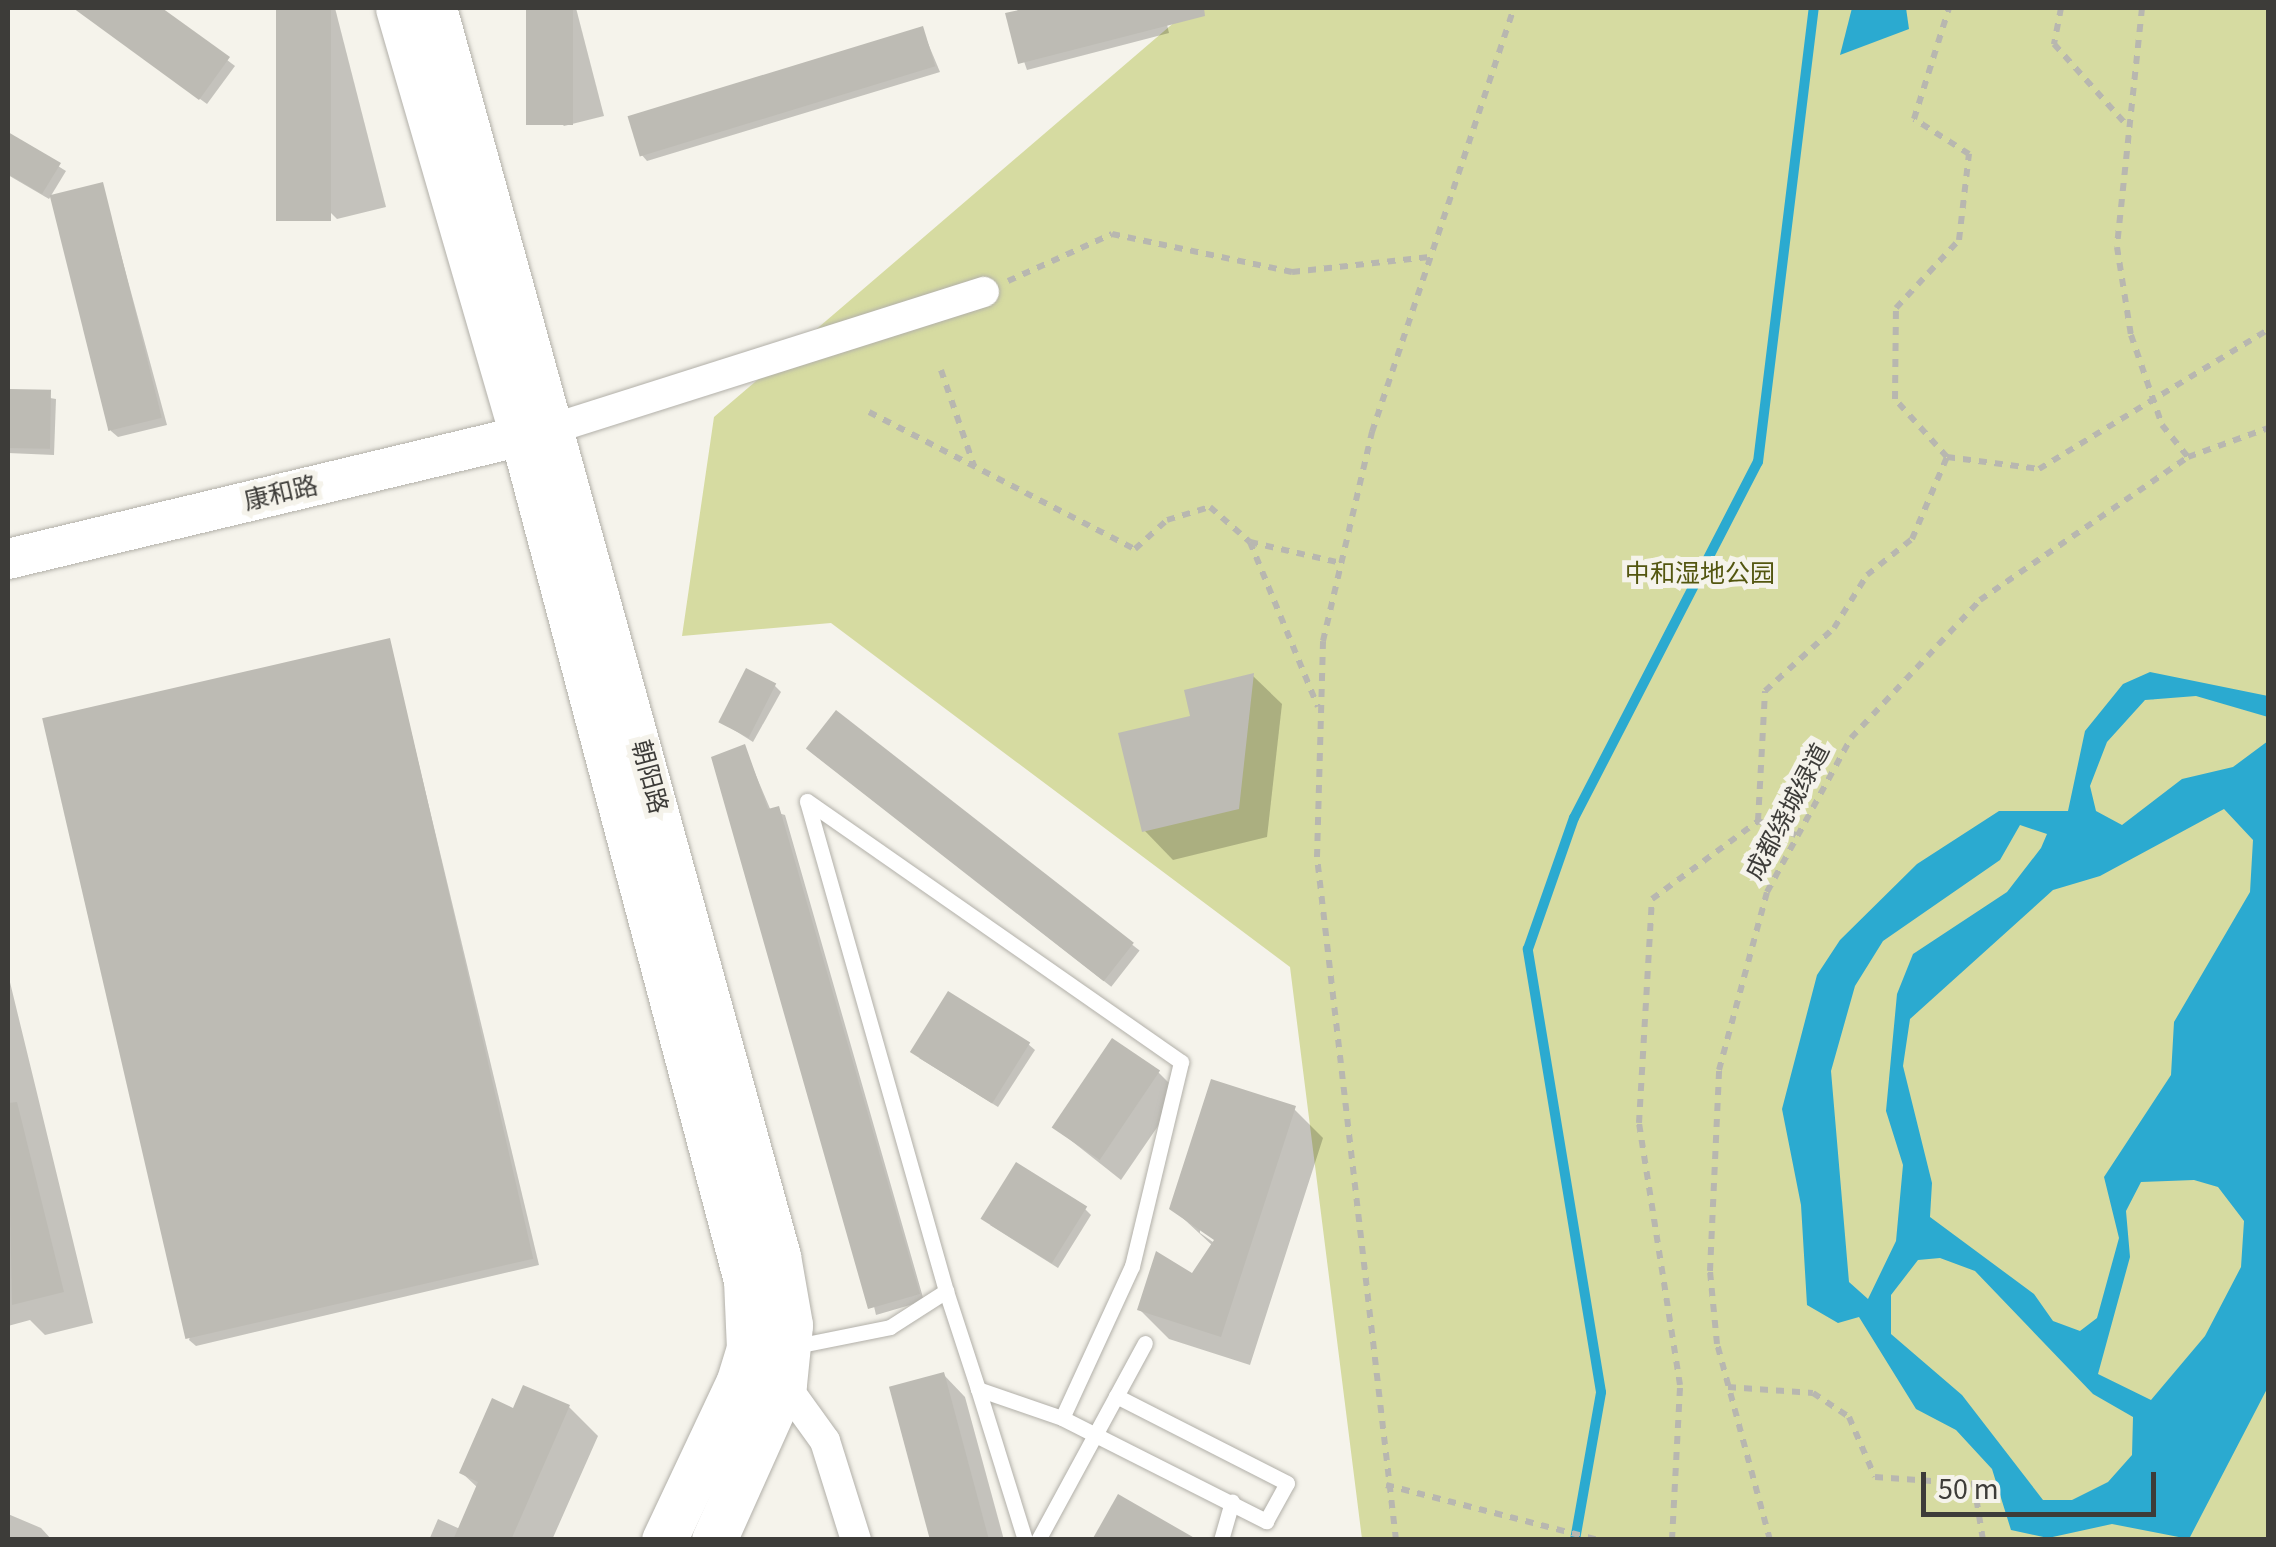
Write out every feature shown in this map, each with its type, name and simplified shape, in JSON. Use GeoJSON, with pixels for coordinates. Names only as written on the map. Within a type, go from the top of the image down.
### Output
{"type":"FeatureCollection","features":[{"type":"Feature","properties":{"kind":"main road","name":"朝阳路"},"geometry":{"type":"LineString","coordinates":[[398,8],[538,432],[778,1256],[786,1366]]}},
{"type":"Feature","properties":{"kind":"main road","name":"朝阳路"},"geometry":{"type":"LineString","coordinates":[[434,8],[746,1280],[749,1348],[738,1383],[664,1540]]}},
{"type":"Feature","properties":{"kind":"main road"},"geometry":{"type":"LineString","coordinates":[[714,1540],[786,1366]]}},
{"type":"Feature","properties":{"kind":"street"},"geometry":{"type":"LineString","coordinates":[[538,432],[984,292]]}},
{"type":"Feature","properties":{"kind":"street","name":"康和路"},"geometry":{"type":"LineString","coordinates":[[8,559],[538,432]]}},
{"type":"Feature","properties":{"kind":"street","name":"朝阳路"},"geometry":{"type":"LineString","coordinates":[[786,1366],[825,1441],[856,1540]]}},
{"type":"Feature","properties":{"kind":"lane"},"geometry":{"type":"LineString","coordinates":[[1025,1540],[946,1291],[808,801],[1181,1062],[1132,1266],[1062,1418]]}},
{"type":"Feature","properties":{"kind":"lane"},"geometry":{"type":"LineString","coordinates":[[786,1366],[890,1327],[946,1291]]}},
{"type":"Feature","properties":{"kind":"lane"},"geometry":{"type":"LineString","coordinates":[[1038,1540],[1145,1342]]}},
{"type":"Feature","properties":{"kind":"lane"},"geometry":{"type":"LineString","coordinates":[[978,1389],[1062,1418],[1266,1521],[1287,1484],[1116,1396]]}},
{"type":"Feature","properties":{"kind":"lane"},"geometry":{"type":"LineString","coordinates":[[1221,1540],[1232,1502]]}},
{"type":"Feature","properties":{"kind":"path"},"geometry":{"type":"LineString","coordinates":[[1396,1540],[1386,1485],[1317,856],[1323,641],[1341,562],[1429,256],[1514,8]]}},
{"type":"Feature","properties":{"kind":"path"},"geometry":{"type":"LineString","coordinates":[[1949,8],[1914,118],[1969,154],[1958,240],[1896,308],[1895,400],[1948,457],[2040,470],[2151,395],[2268,330]]}},
{"type":"Feature","properties":{"kind":"path"},"geometry":{"type":"LineString","coordinates":[[2061,8],[2054,44],[2124,122]]}},
{"type":"Feature","properties":{"kind":"path"},"geometry":{"type":"LineString","coordinates":[[2142,8],[2124,122],[2117,247],[2151,395],[2188,457]]}},
{"type":"Feature","properties":{"kind":"path"},"geometry":{"type":"LineString","coordinates":[[984,292],[1112,234],[1292,272],[1429,256]]}},
{"type":"Feature","properties":{"kind":"path"},"geometry":{"type":"LineString","coordinates":[[941,370],[974,467]]}},
{"type":"Feature","properties":{"kind":"path"},"geometry":{"type":"LineString","coordinates":[[870,412],[1134,548],[1167,520],[1210,507],[1250,542],[1320,712]]}},
{"type":"Feature","properties":{"kind":"path","name":"成都绕城绿道"},"geometry":{"type":"LineString","coordinates":[[1770,1540],[1728,1386],[1710,1271],[1719,1070],[1767,892],[1851,738],[1914,662],[2066,534],[2188,457],[2268,428]]}},
{"type":"Feature","properties":{"kind":"path"},"geometry":{"type":"LineString","coordinates":[[1758,821],[1765,692],[1834,628],[1867,575],[1912,539],[1948,457]]}},
{"type":"Feature","properties":{"kind":"path"},"geometry":{"type":"LineString","coordinates":[[1250,542],[1341,562]]}},
{"type":"Feature","properties":{"kind":"path"},"geometry":{"type":"LineString","coordinates":[[1758,821],[1796,836]]}},
{"type":"Feature","properties":{"kind":"path"},"geometry":{"type":"LineString","coordinates":[[1672,1540],[1680,1385],[1638,1123],[1652,898],[1758,821]]}},
{"type":"Feature","properties":{"kind":"path"},"geometry":{"type":"LineString","coordinates":[[1728,1386],[1813,1393],[1849,1418],[1875,1477],[1974,1484],[1983,1540]]}},
{"type":"Feature","properties":{"kind":"path"},"geometry":{"type":"LineString","coordinates":[[1386,1485],[1600,1540]]}},
{"type":"Feature","properties":{"kind":"green space","name":"中和湿地公园"},"geometry":{"type":"Polygon","coordinates":[[[1191,8],[2268,8],[2268,1539],[1362,1539],[1290,967],[831,623],[682,636],[714,417],[1191,8]]]}},
{"type":"Feature","properties":{"kind":"water"},"geometry":{"type":"Polygon","coordinates":[[[1852,8],[1906,8],[1909,29],[1840,55],[1852,8]]]}},
{"type":"Feature","properties":{"kind":"water"},"geometry":{"type":"Polygon","coordinates":[[[2150,672],[2268,696],[2268,717],[2196,696],[2145,700],[2107,742],[2090,786],[2096,811],[2122,825],[2182,779],[2233,767],[2268,741],[2268,1387],[2189,1539],[2112,1524],[2048,1538],[2011,1530],[1992,1469],[1956,1430],[1916,1409],[1859,1317],[1838,1323],[1807,1305],[1801,1205],[1782,1109],[1817,975],[1840,940],[1917,864],[1999,811],[2068,811],[2085,731],[2123,684],[2150,672]],[[2224,809],[2100,876],[2053,890],[1910,1019],[1903,1066],[1932,1183],[1930,1217],[2034,1294],[2053,1321],[2080,1331],[2097,1318],[2119,1238],[2104,1177],[2171,1075],[2174,1022],[2250,892],[2253,840],[2224,809]],[[2020,825],[2000,860],[1883,941],[1855,986],[1831,1071],[1849,1282],[1868,1299],[1896,1241],[1903,1165],[1886,1111],[1897,994],[1913,954],[2007,892],[2041,848],[2047,834],[2020,825]],[[2194,1180],[2141,1182],[2126,1211],[2130,1257],[2098,1374],[2151,1400],[2205,1336],[2241,1267],[2244,1221],[2218,1187],[2194,1180]],[[1940,1258],[1918,1260],[1891,1295],[1891,1334],[1962,1395],[2043,1500],[2072,1500],[2108,1482],[2132,1455],[2133,1417],[2093,1394],[1975,1271],[1940,1258]]]}},
{"type":"Feature","properties":{"kind":"building"},"geometry":{"type":"Polygon","coordinates":[[[73,8],[162,8],[230,57],[199,100],[73,8]]]}},
{"type":"Feature","properties":{"kind":"building"},"geometry":{"type":"Polygon","coordinates":[[[276,8],[331,8],[331,221],[276,221],[276,8]]]}},
{"type":"Feature","properties":{"kind":"building"},"geometry":{"type":"Polygon","coordinates":[[[526,8],[573,8],[573,125],[526,125],[526,8]]]}},
{"type":"Feature","properties":{"kind":"building"},"geometry":{"type":"Polygon","coordinates":[[[1028,8],[1204,8],[1205,16],[1018,64],[1005,13],[1028,8]]]}},
{"type":"Feature","properties":{"kind":"building"},"geometry":{"type":"Polygon","coordinates":[[[923,26],[935,66],[640,157],[628,116],[923,26]]]}},
{"type":"Feature","properties":{"kind":"building"},"geometry":{"type":"Polygon","coordinates":[[[8,132],[61,163],[42,194],[8,174],[8,132]]]}},
{"type":"Feature","properties":{"kind":"building"},"geometry":{"type":"Polygon","coordinates":[[[103,182],[162,418],[108,431],[50,195],[103,182]]]}},
{"type":"Feature","properties":{"kind":"building"},"geometry":{"type":"Polygon","coordinates":[[[8,389],[51,390],[50,449],[8,448],[8,389]]]}},
{"type":"Feature","properties":{"kind":"building"},"geometry":{"type":"Polygon","coordinates":[[[390,638],[533,1259],[185,1339],[42,718],[390,638]]]}},
{"type":"Feature","properties":{"kind":"building"},"geometry":{"type":"Polygon","coordinates":[[[746,668],[776,683],[749,738],[718,722],[746,668]]]}},
{"type":"Feature","properties":{"kind":"building"},"geometry":{"type":"Polygon","coordinates":[[[1254,673],[1239,809],[1142,832],[1118,733],[1190,716],[1184,690],[1254,673]]]}},
{"type":"Feature","properties":{"kind":"building"},"geometry":{"type":"Polygon","coordinates":[[[836,710],[1134,943],[1104,981],[806,749],[836,710]]]}},
{"type":"Feature","properties":{"kind":"building"},"geometry":{"type":"Polygon","coordinates":[[[745,744],[768,809],[779,806],[920,1294],[868,1309],[711,757],[745,744]]]}},
{"type":"Feature","properties":{"kind":"building"},"geometry":{"type":"Polygon","coordinates":[[[948,991],[1030,1042],[992,1103],[910,1052],[948,991]]]}},
{"type":"Feature","properties":{"kind":"building"},"geometry":{"type":"Polygon","coordinates":[[[1112,1038],[1160,1070],[1100,1160],[1052,1128],[1112,1038]]]}},
{"type":"Feature","properties":{"kind":"building"},"geometry":{"type":"Polygon","coordinates":[[[1211,1079],[1296,1106],[1221,1337],[1137,1310],[1156,1251],[1192,1273],[1214,1240],[1169,1209],[1211,1079]]]}},
{"type":"Feature","properties":{"kind":"building"},"geometry":{"type":"Polygon","coordinates":[[[17,1102],[64,1292],[12,1305],[8,1103],[17,1102]]]}},
{"type":"Feature","properties":{"kind":"building"},"geometry":{"type":"Polygon","coordinates":[[[1016,1162],[1087,1207],[1052,1263],[980,1219],[1016,1162]]]}},
{"type":"Feature","properties":{"kind":"building"},"geometry":{"type":"Polygon","coordinates":[[[944,1372],[989,1540],[930,1540],[889,1387],[944,1372]]]}},
{"type":"Feature","properties":{"kind":"building"},"geometry":{"type":"Polygon","coordinates":[[[523,1385],[570,1405],[511,1540],[453,1540],[478,1482],[459,1473],[492,1398],[513,1408],[523,1385]]]}},
{"type":"Feature","properties":{"kind":"building"},"geometry":{"type":"Polygon","coordinates":[[[1118,1494],[1198,1540],[1092,1540],[1118,1494]]]}},
{"type":"Feature","properties":{"kind":"waterway"},"geometry":{"type":"LineString","coordinates":[[1575,1540],[1601,1392],[1528,949],[1574,818],[1758,462],[1814,8]]}}]}
